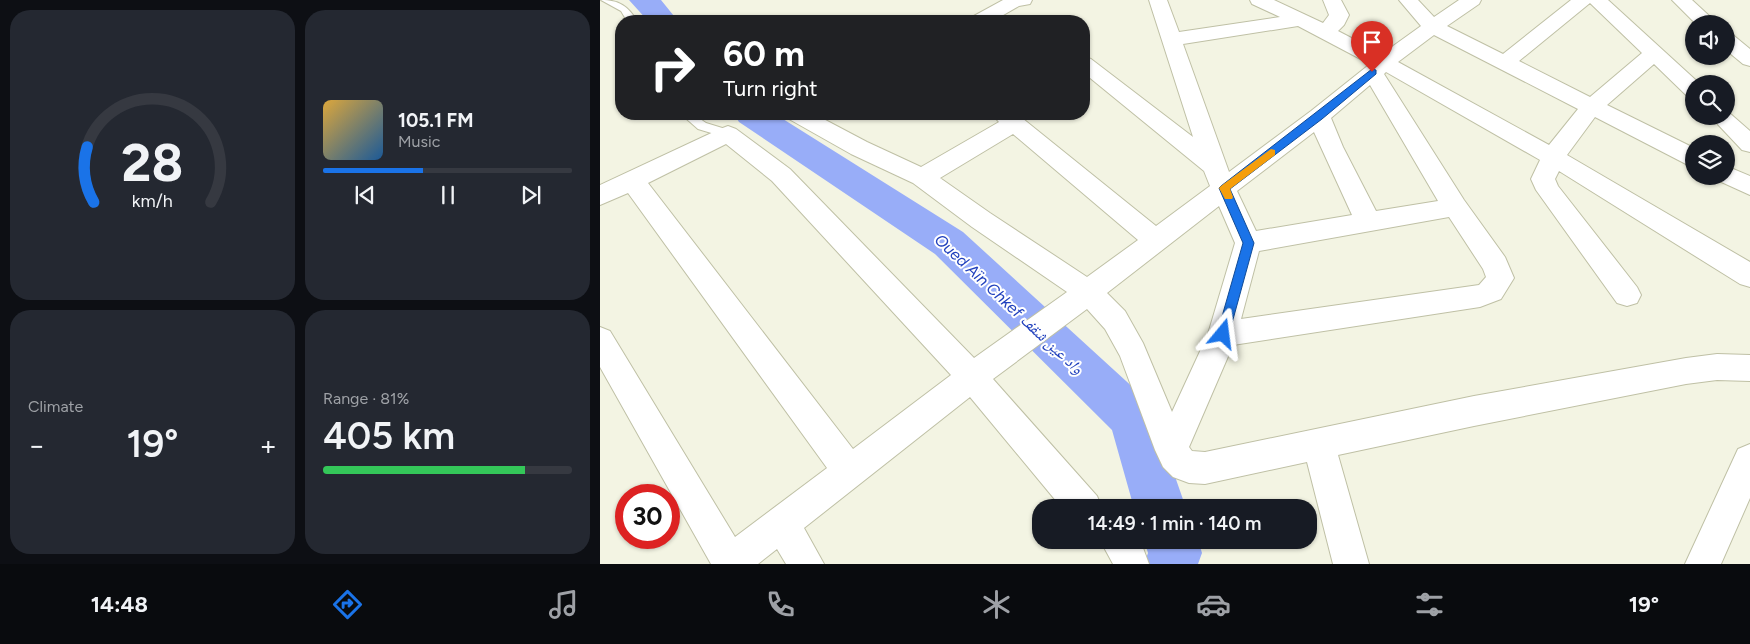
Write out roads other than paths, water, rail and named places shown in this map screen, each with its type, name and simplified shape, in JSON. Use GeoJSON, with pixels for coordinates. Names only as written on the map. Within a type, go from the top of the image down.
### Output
{"type":"FeatureCollection","features":[{"type":"Feature","properties":{"kind":"street"},"geometry":{"type":"LineString","coordinates":[[990,15],[1013,2],[1023,0]]}},
{"type":"Feature","properties":{"kind":"street"},"geometry":{"type":"LineString","coordinates":[[1158,0],[1219,177],[1248,243],[1223,334],[1170,450]]}},
{"type":"Feature","properties":{"kind":"street"},"geometry":{"type":"LineString","coordinates":[[1259,0],[1324,32],[1377,68],[1552,156],[1750,276]]}},
{"type":"Feature","properties":{"kind":"street"},"geometry":{"type":"LineString","coordinates":[[1324,32],[1338,21],[1340,17],[1339,11],[1332,0]]}},
{"type":"Feature","properties":{"kind":"street"},"geometry":{"type":"LineString","coordinates":[[1408,0],[1432,26],[1685,154]]}},
{"type":"Feature","properties":{"kind":"street"},"geometry":{"type":"LineString","coordinates":[[600,340],[729,564],[1156,240],[1219,177],[1319,116],[1432,26],[1472,0]]}},
{"type":"Feature","properties":{"kind":"street"},"geometry":{"type":"LineString","coordinates":[[1504,63],[1583,0]]}},
{"type":"Feature","properties":{"kind":"street"},"geometry":{"type":"LineString","coordinates":[[1597,0],[1685,82]]}},
{"type":"Feature","properties":{"kind":"street"},"geometry":{"type":"LineString","coordinates":[[1680,0],[1698,15]]}},
{"type":"Feature","properties":{"kind":"street"},"geometry":{"type":"LineString","coordinates":[[1173,40],[1301,20]]}},
{"type":"Feature","properties":{"kind":"street"},"geometry":{"type":"LineString","coordinates":[[1735,47],[1750,60]]}},
{"type":"Feature","properties":{"kind":"street"},"geometry":{"type":"LineString","coordinates":[[1627,295],[1548,190],[1543,179],[1552,156],[1591,107],[1655,54]]}},
{"type":"Feature","properties":{"kind":"street"},"geometry":{"type":"LineString","coordinates":[[1090,68],[1219,177]]}},
{"type":"Feature","properties":{"kind":"street"},"geometry":{"type":"LineString","coordinates":[[1223,334],[1488,295],[1495,288],[1500,278],[1495,265],[1455,207],[1377,68]]}},
{"type":"Feature","properties":{"kind":"street"},"geometry":{"type":"LineString","coordinates":[[1319,116],[1331,147],[1369,223]]}},
{"type":"Feature","properties":{"kind":"street"},"geometry":{"type":"LineString","coordinates":[[809,120],[859,148],[922,177],[981,220],[1088,292],[1115,320],[1133,352],[1170,450],[1179,464],[1191,468],[1206,468],[1474,411],[1686,371],[1717,367],[1750,368]]}},
{"type":"Feature","properties":{"kind":"street"},"geometry":{"type":"LineString","coordinates":[[922,177],[1006,120]]}},
{"type":"Feature","properties":{"kind":"street"},"geometry":{"type":"LineString","coordinates":[[1011,120],[1156,240]]}},
{"type":"Feature","properties":{"kind":"street"},"geometry":{"type":"LineString","coordinates":[[1730,125],[1750,144]]}},
{"type":"Feature","properties":{"kind":"street"},"geometry":{"type":"LineString","coordinates":[[600,196],[728,134],[781,175],[973,377],[1077,499]]}},
{"type":"Feature","properties":{"kind":"street"},"geometry":{"type":"LineString","coordinates":[[1735,178],[1750,186]]}},
{"type":"Feature","properties":{"kind":"street"},"geometry":{"type":"LineString","coordinates":[[632,180],[850,472]]}},
{"type":"Feature","properties":{"kind":"street"},"geometry":{"type":"LineString","coordinates":[[1248,243],[1455,207]]}},
{"type":"Feature","properties":{"kind":"street"},"geometry":{"type":"LineString","coordinates":[[1319,444],[1351,564]]}},
{"type":"Feature","properties":{"kind":"street"},"geometry":{"type":"LineString","coordinates":[[1703,564],[1743,505],[1750,460]]}},
{"type":"Feature","properties":{"kind":"street"},"geometry":{"type":"LineString","coordinates":[[782,524],[806,564]]}},
{"type":"Feature","properties":{"kind":"street"},"geometry":{"type":"LineString","coordinates":[[1125,549],[1131,564]]}},
{"type":"Feature","properties":{"kind":"lane"},"geometry":{"type":"LineString","coordinates":[[606,0],[625,9],[628,15]]}},
{"type":"Feature","properties":{"kind":"lane"},"geometry":{"type":"LineString","coordinates":[[694,120],[702,126],[728,134]]}},
{"type":"Feature","properties":{"kind":"waterway","name":"Oued Aïn Chkef واد عين شقف"},"geometry":{"type":"LineString","coordinates":[[643,0],[658,15]]}},
{"type":"Feature","properties":{"kind":"waterway","name":"Oued Aïn Chkef واد عين شقف"},"geometry":{"type":"LineString","coordinates":[[760,120],[949,243],[1132,418],[1157,499]]}},
{"type":"Feature","properties":{"kind":"waterway","name":"Oued Aïn Chkef واد عين شقف"},"geometry":{"type":"LineString","coordinates":[[1171,564],[1175,553],[1174,549]]}}]}
